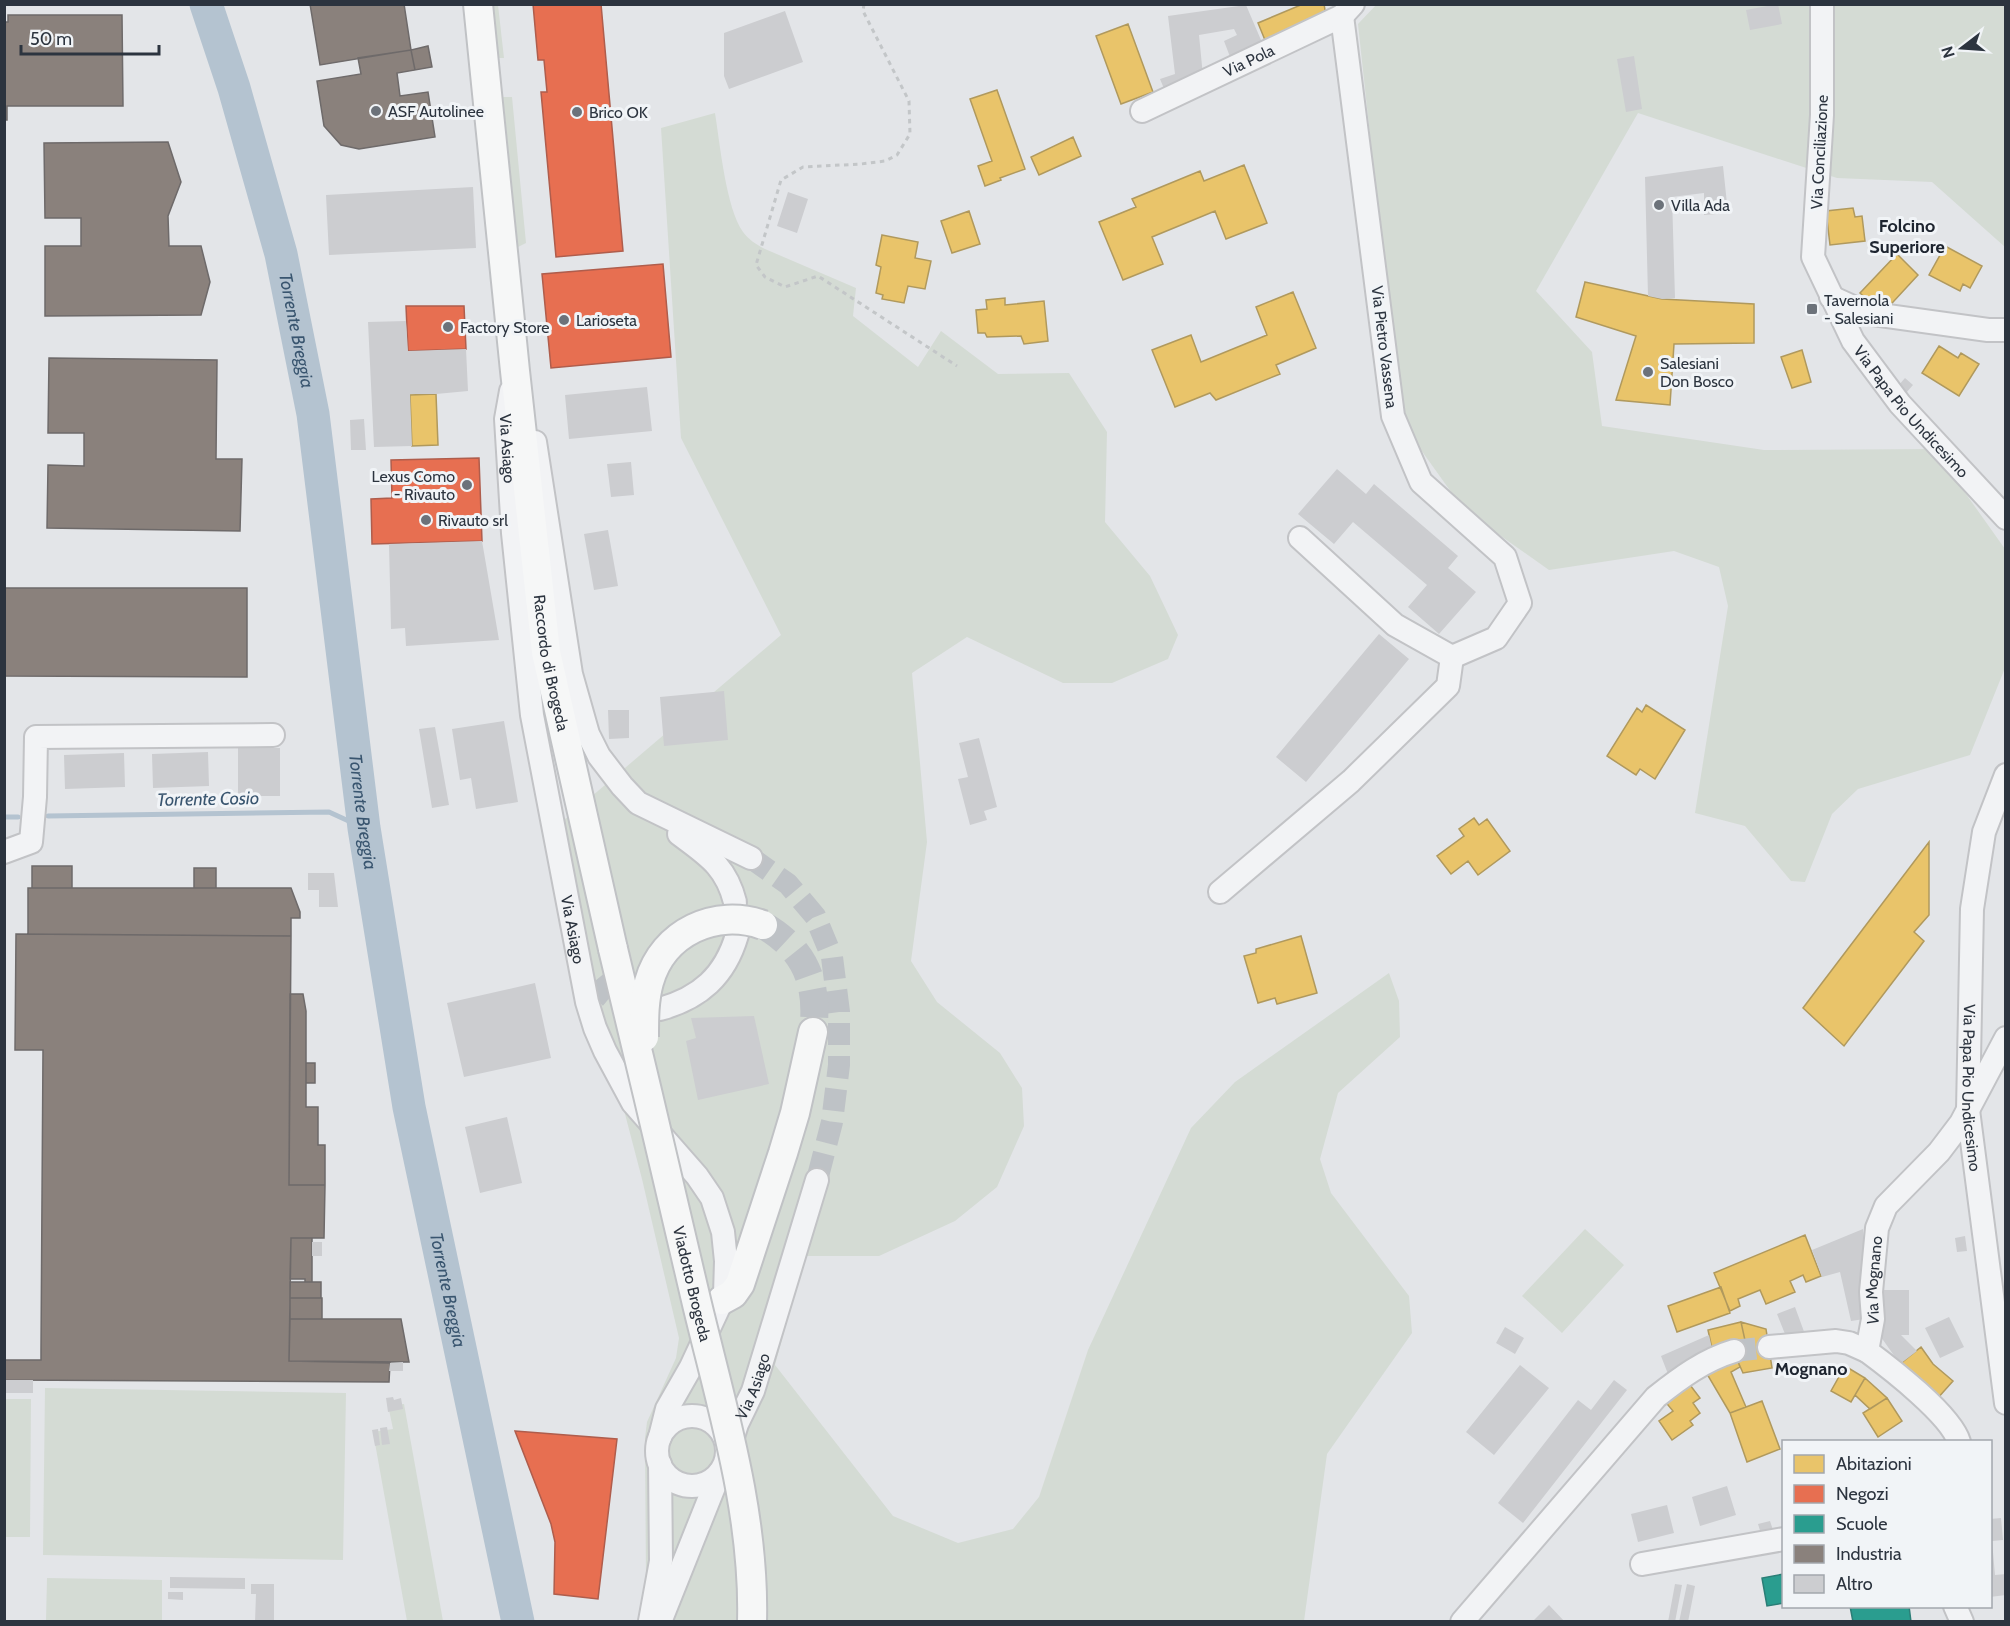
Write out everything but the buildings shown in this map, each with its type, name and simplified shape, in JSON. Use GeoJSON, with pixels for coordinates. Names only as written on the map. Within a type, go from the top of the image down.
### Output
{"type":"FeatureCollection","features":[{"type":"Feature","properties":{"kind":"main road","name":"Via Asiago"},"geometry":{"type":"LineString","coordinates":[[478,4],[515,371]]}},
{"type":"Feature","properties":{"kind":"main road","name":"Raccordo di Brogeda"},"geometry":{"type":"LineString","coordinates":[[515,371],[546,652],[613,949]]}},
{"type":"Feature","properties":{"kind":"main road"},"geometry":{"type":"LineString","coordinates":[[643,1072],[645,998],[649,980],[658,960],[673,941],[697,926],[716,920],[733,919],[763,925]]}},
{"type":"Feature","properties":{"kind":"main road","name":"Viadotto Brogeda"},"geometry":{"type":"LineString","coordinates":[[613,949],[742,1498],[750,1543],[752,1622]]}},
{"type":"Feature","properties":{"kind":"main road"},"geometry":{"type":"LineString","coordinates":[[722,1300],[733,1294],[740,1284],[795,1113],[813,1032]]}},
{"type":"Feature","properties":{"kind":"street","name":"Via Conciliazione"},"geometry":{"type":"LineString","coordinates":[[1822,4],[1822,115],[1813,257],[1830,297]]}},
{"type":"Feature","properties":{"kind":"street","name":"Via Pola"},"geometry":{"type":"LineString","coordinates":[[1142,111],[1347,10]]}},
{"type":"Feature","properties":{"kind":"street","name":"Via Pietro Vassena"},"geometry":{"type":"LineString","coordinates":[[1347,10],[1393,416],[1421,482],[1505,557],[1520,603],[1496,638],[1452,657]]}},
{"type":"Feature","properties":{"kind":"street"},"geometry":{"type":"LineString","coordinates":[[1830,297],[1866,313],[1988,330],[2006,330]]}},
{"type":"Feature","properties":{"kind":"street","name":"Via Papa Pio Undicesimo"},"geometry":{"type":"LineString","coordinates":[[1830,297],[1853,341],[1900,404],[2006,518]]}},
{"type":"Feature","properties":{"kind":"street","name":"Via Asiago"},"geometry":{"type":"LineString","coordinates":[[515,371],[531,414],[565,636],[580,711],[588,734],[599,756],[621,786],[638,803],[751,858]]}},
{"type":"Feature","properties":{"kind":"street","name":"Via Asiago"},"geometry":{"type":"LineString","coordinates":[[515,371],[506,419],[513,532],[532,715],[587,1002],[595,1028],[633,1103],[697,1176],[712,1198],[723,1232],[726,1261],[725,1294],[691,1367],[667,1409],[660,1437]]}},
{"type":"Feature","properties":{"kind":"street"},"geometry":{"type":"LineString","coordinates":[[1220,892],[1351,781],[1448,686],[1452,657],[1395,625],[1300,538]]}},
{"type":"Feature","properties":{"kind":"street"},"geometry":{"type":"LineString","coordinates":[[4,852],[31,842],[35,798],[36,737],[273,735]]}},
{"type":"Feature","properties":{"kind":"street","name":"Via Papa Pio Undicesimo"},"geometry":{"type":"LineString","coordinates":[[2006,775],[1984,832],[1972,909],[1968,1110],[2006,1403]]}},
{"type":"Feature","properties":{"kind":"street"},"geometry":{"type":"LineString","coordinates":[[638,803],[656,819],[718,864],[735,902]]}},
{"type":"Feature","properties":{"kind":"street"},"geometry":{"type":"LineString","coordinates":[[660,1009],[679,1004],[706,987],[726,964],[737,935]]}},
{"type":"Feature","properties":{"kind":"street"},"geometry":{"type":"LineString","coordinates":[[578,948],[595,981]]}},
{"type":"Feature","properties":{"kind":"street","name":"Via Mognano"},"geometry":{"type":"LineString","coordinates":[[1867,1351],[1873,1319],[1872,1273],[1878,1228],[1886,1206],[1940,1152],[1961,1123],[2006,1038]]}},
{"type":"Feature","properties":{"kind":"street","name":"Via Asiago"},"geometry":{"type":"LineString","coordinates":[[660,1622],[737,1424],[753,1391],[817,1180]]}},
{"type":"Feature","properties":{"kind":"street"},"geometry":{"type":"LineString","coordinates":[[1769,1347],[1836,1341],[1849,1343],[1867,1351],[1894,1370],[1950,1424],[1958,1440]]}},
{"type":"Feature","properties":{"kind":"street"},"geometry":{"type":"LineString","coordinates":[[1462,1622],[1656,1396],[1684,1375],[1717,1356],[1734,1351]]}},
{"type":"Feature","properties":{"kind":"street"},"geometry":{"type":"LineString","coordinates":[[650,1622],[661,1561],[660,1464],[657,1452],[660,1437],[666,1427],[675,1420],[696,1416],[712,1422],[723,1435],[724,1462],[708,1482],[691,1486],[677,1483],[671,1479],[660,1464]]}},
{"type":"Feature","properties":{"kind":"street"},"geometry":{"type":"LineString","coordinates":[[1642,1564],[1782,1539]]}},
{"type":"Feature","properties":{"kind":"street"},"geometry":{"type":"LineString","coordinates":[[1956,1608],[1962,1622]]}},
{"type":"Feature","properties":{"kind":"path"},"geometry":{"type":"LineString","coordinates":[[864,4],[863,11],[909,101],[910,134],[897,155],[885,161],[803,167],[781,180],[756,266],[765,277],[785,286],[818,276],[957,366]]}},
{"type":"Feature","properties":{"kind":"shaded area"},"geometry":{"type":"Polygon","coordinates":[[[1377,4],[2005,5],[2005,247],[1932,182],[1837,178],[1638,113],[1536,291],[1592,352],[1602,426],[1764,450],[1934,449],[2005,549],[2005,668],[1970,755],[1858,789],[1832,814],[1805,882],[1791,881],[1745,826],[1695,813],[1728,606],[1719,567],[1674,551],[1549,570],[1464,510],[1401,422],[1358,24],[1377,4]]]}},
{"type":"Feature","properties":{"kind":"shaded area"},"geometry":{"type":"Polygon","coordinates":[[[492,5],[498,5],[504,58],[497,58],[492,5]]]}},
{"type":"Feature","properties":{"kind":"shaded area"},"geometry":{"type":"Polygon","coordinates":[[[503,97],[512,97],[526,243],[518,247],[503,97]]]}},
{"type":"Feature","properties":{"kind":"shaded area"},"geometry":{"type":"Polygon","coordinates":[[[715,113],[728,192],[732,208],[743,232],[765,249],[856,288],[853,316],[918,367],[941,331],[998,374],[1069,373],[1107,432],[1105,522],[1150,576],[1178,635],[1168,659],[1112,683],[1063,683],[967,637],[912,673],[927,842],[911,961],[937,1002],[1000,1053],[1022,1088],[1024,1126],[997,1187],[955,1221],[879,1256],[805,1256],[775,1365],[893,1516],[958,1543],[1013,1529],[1039,1497],[1088,1350],[1191,1128],[1235,1082],[1389,973],[1399,1001],[1400,1037],[1338,1093],[1320,1159],[1331,1193],[1409,1296],[1412,1333],[1327,1454],[1304,1621],[641,1621],[646,1582],[645,1438],[647,1422],[676,1358],[679,1338],[642,1179],[551,831],[781,635],[681,438],[661,128],[715,113]]]}},
{"type":"Feature","properties":{"kind":"shaded area"},"geometry":{"type":"Polygon","coordinates":[[[1585,1229],[1624,1265],[1562,1333],[1522,1296],[1585,1229]]]}},
{"type":"Feature","properties":{"kind":"shaded area"},"geometry":{"type":"Polygon","coordinates":[[[45,1388],[346,1393],[343,1560],[43,1555],[45,1388]]]}},
{"type":"Feature","properties":{"kind":"shaded area"},"geometry":{"type":"Polygon","coordinates":[[[5,1399],[31,1399],[30,1537],[5,1537],[5,1399]]]}},
{"type":"Feature","properties":{"kind":"shaded area"},"geometry":{"type":"Polygon","coordinates":[[[404,1404],[443,1621],[407,1621],[373,1432],[393,1429],[388,1405],[404,1404]]]}},
{"type":"Feature","properties":{"kind":"shaded area"},"geometry":{"type":"Polygon","coordinates":[[[47,1578],[162,1580],[162,1621],[46,1621],[47,1578]]]}},
{"type":"Feature","properties":{"kind":"waterway","name":"Torrente Breggia"},"geometry":{"type":"LineString","coordinates":[[206,4],[234,88],[281,254],[313,414],[364,828],[409,1107],[518,1622]]}},
{"type":"Feature","properties":{"kind":"waterway","name":"Torrente Cosio"},"geometry":{"type":"LineString","coordinates":[[48,816],[329,812],[364,828]]}},
{"type":"Feature","properties":{"kind":"waterway","name":"Torrente Cosio"},"geometry":{"type":"LineString","coordinates":[[4,817],[18,817]]}},
{"type":"Feature","properties":{"kind":"tunnel"},"geometry":{"type":"LineString","coordinates":[[751,858],[788,884],[815,916],[832,957],[839,1012],[839,1065],[832,1122],[817,1180]]}},
{"type":"Feature","properties":{"kind":"tunnel"},"geometry":{"type":"LineString","coordinates":[[763,925],[790,946],[806,970],[814,999],[813,1032]]}},
{"type":"Feature","properties":{"kind":"tunnel"},"geometry":{"type":"LineString","coordinates":[[595,981],[613,1000],[637,1009]]}},
{"type":"Feature","properties":{"kind":"tunnel"},"geometry":{"type":"LineString","coordinates":[[1734,1351],[1769,1347]]}},
{"type":"Feature","properties":{"kind":"place","name":"ASF Autolinee"},"geometry":{"type":"Point","coordinates":[376,111]}},
{"type":"Feature","properties":{"kind":"place","name":"Brico OK"},"geometry":{"type":"Point","coordinates":[577,112]}},
{"type":"Feature","properties":{"kind":"place","name":"Villa Ada"},"geometry":{"type":"Point","coordinates":[1659,205]}},
{"type":"Feature","properties":{"kind":"place","name":"Tavernola - Salesiani"},"geometry":{"type":"Point","coordinates":[1812,309]}},
{"type":"Feature","properties":{"kind":"place","name":"Larioseta"},"geometry":{"type":"Point","coordinates":[564,320]}},
{"type":"Feature","properties":{"kind":"place","name":"Factory Store"},"geometry":{"type":"Point","coordinates":[448,327]}},
{"type":"Feature","properties":{"kind":"place","name":"Salesiani Don Bosco"},"geometry":{"type":"Point","coordinates":[1648,372]}},
{"type":"Feature","properties":{"kind":"place","name":"Lexus Como - Rivauto"},"geometry":{"type":"Point","coordinates":[467,485]}},
{"type":"Feature","properties":{"kind":"place","name":"Rivauto srl"},"geometry":{"type":"Point","coordinates":[426,520]}},
{"type":"Feature","properties":{"kind":"district","name":"Folcino Superiore"},"geometry":{"type":"Point","coordinates":[1907,236]}},
{"type":"Feature","properties":{"kind":"district","name":"Mognano"},"geometry":{"type":"Point","coordinates":[1811,1369]}}]}
